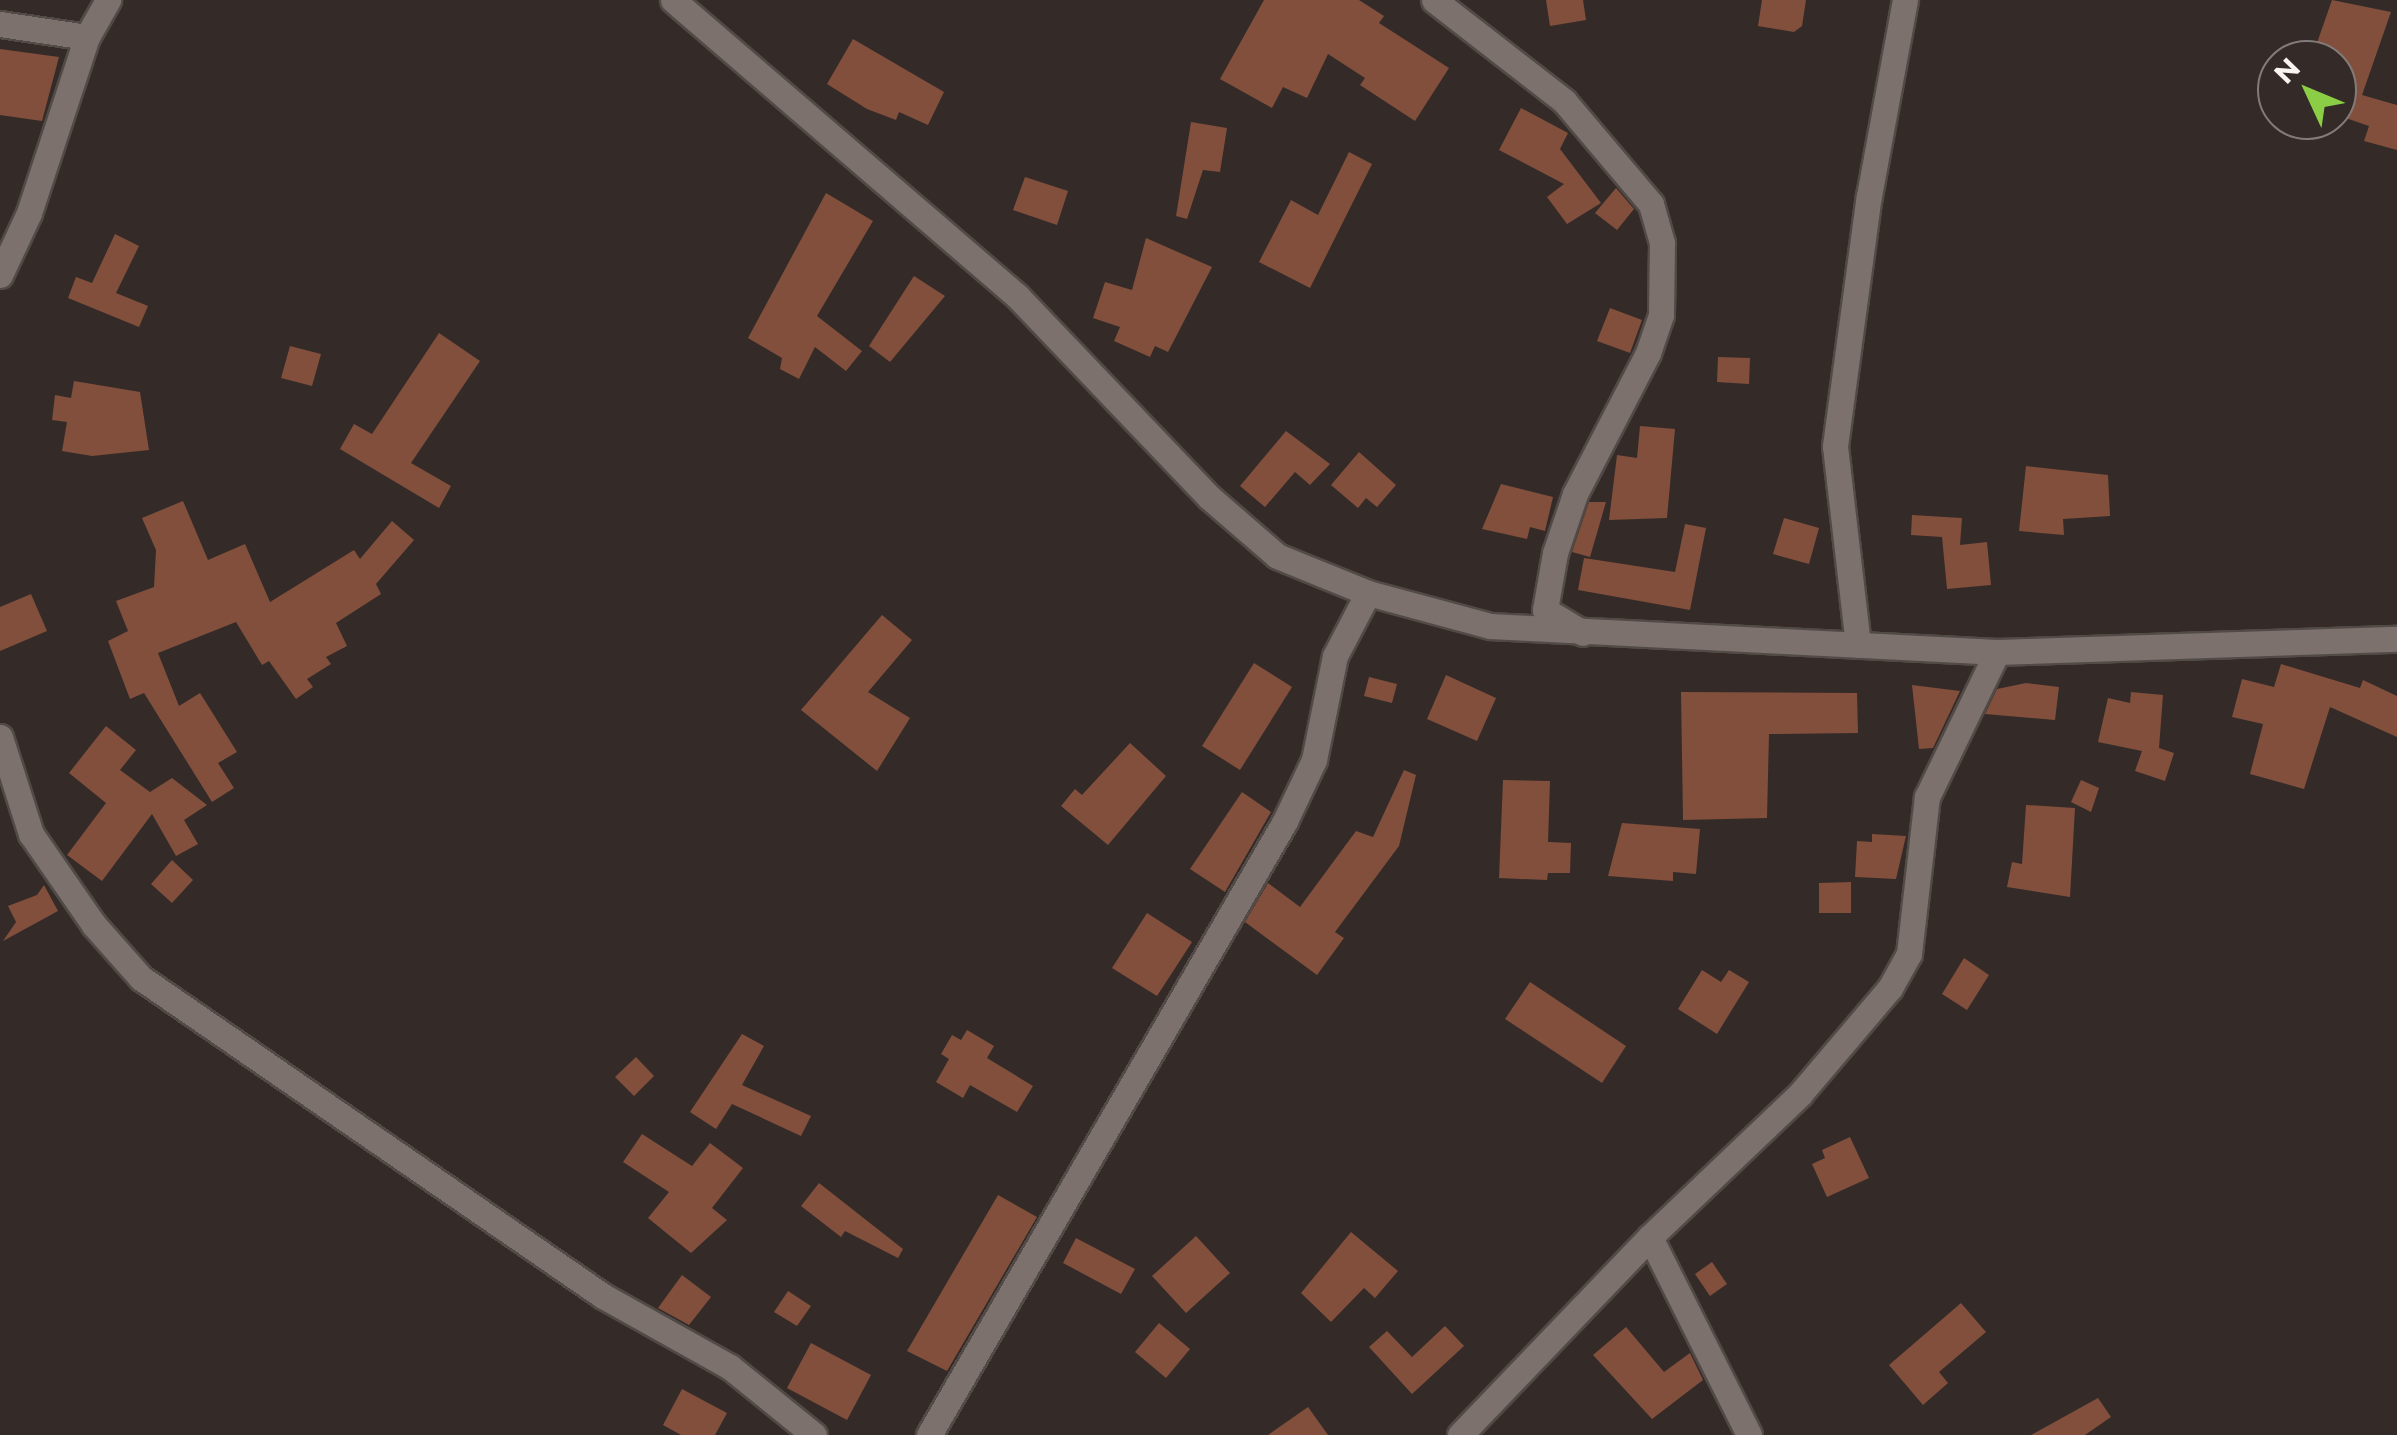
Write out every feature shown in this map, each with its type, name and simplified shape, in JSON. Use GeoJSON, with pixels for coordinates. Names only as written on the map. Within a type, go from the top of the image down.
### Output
{"type":"FeatureCollection","features":[{"type":"Feature","properties":{"kind":"street"},"geometry":{"type":"LineString","coordinates":[[0,276],[29,213],[87,38],[108,0]]}},
{"type":"Feature","properties":{"kind":"street"},"geometry":{"type":"LineString","coordinates":[[673,0],[1017,296],[1209,497],[1277,556],[1368,592],[1490,626],[1997,652],[2397,639]]}},
{"type":"Feature","properties":{"kind":"street"},"geometry":{"type":"LineString","coordinates":[[1434,0],[1564,101],[1651,204],[1662,243],[1660,316],[1648,353],[1575,494],[1555,553],[1545,610],[1583,633]]}},
{"type":"Feature","properties":{"kind":"street"},"geometry":{"type":"LineString","coordinates":[[1858,645],[1835,446],[1869,196],[1905,0]]}},
{"type":"Feature","properties":{"kind":"street"},"geometry":{"type":"LineString","coordinates":[[0,24],[87,38]]}},
{"type":"Feature","properties":{"kind":"street"},"geometry":{"type":"LineString","coordinates":[[929,1435],[1285,821],[1314,760],[1335,656],[1368,592]]}},
{"type":"Feature","properties":{"kind":"street"},"geometry":{"type":"LineString","coordinates":[[1460,1435],[1650,1237],[1800,1094],[1890,988],[1909,954],[1927,797],[1997,652]]}},
{"type":"Feature","properties":{"kind":"street"},"geometry":{"type":"LineString","coordinates":[[0,737],[31,834],[94,925],[141,978],[603,1296],[730,1367],[814,1435]]}},
{"type":"Feature","properties":{"kind":"street"},"geometry":{"type":"LineString","coordinates":[[1650,1237],[1749,1435]]}},
{"type":"Feature","properties":{"kind":"building"},"geometry":{"type":"Polygon","coordinates":[[[1264,0],[1359,0],[1384,16],[1379,23],[1449,68],[1415,121],[1360,85],[1365,78],[1328,54],[1307,98],[1283,87],[1272,108],[1220,79],[1264,0]]]}},
{"type":"Feature","properties":{"kind":"building"},"geometry":{"type":"Polygon","coordinates":[[[1546,0],[1583,0],[1586,20],[1550,26],[1546,0]]]}},
{"type":"Feature","properties":{"kind":"building"},"geometry":{"type":"Polygon","coordinates":[[[1762,0],[1806,0],[1802,26],[1794,32],[1758,26],[1762,0]]]}},
{"type":"Feature","properties":{"kind":"building"},"geometry":{"type":"Polygon","coordinates":[[[2332,0],[2391,12],[2362,95],[2397,105],[2397,150],[2364,141],[2369,126],[2357,122],[2357,40],[2318,40],[2332,0]]]}},
{"type":"Feature","properties":{"kind":"building"},"geometry":{"type":"Polygon","coordinates":[[[853,39],[944,92],[928,125],[899,112],[896,120],[867,109],[827,84],[853,39]]]}},
{"type":"Feature","properties":{"kind":"building"},"geometry":{"type":"Polygon","coordinates":[[[0,49],[59,57],[42,121],[0,115],[0,49]]]}},
{"type":"Feature","properties":{"kind":"building"},"geometry":{"type":"Polygon","coordinates":[[[1521,108],[1568,133],[1560,149],[1601,203],[1567,224],[1547,197],[1564,184],[1499,150],[1521,108]]]}},
{"type":"Feature","properties":{"kind":"building"},"geometry":{"type":"Polygon","coordinates":[[[1191,122],[1227,128],[1220,172],[1203,170],[1187,219],[1176,216],[1191,122]]]}},
{"type":"Feature","properties":{"kind":"building"},"geometry":{"type":"Polygon","coordinates":[[[1349,152],[1372,164],[1310,288],[1259,262],[1291,200],[1318,215],[1349,152]]]}},
{"type":"Feature","properties":{"kind":"building"},"geometry":{"type":"Polygon","coordinates":[[[1025,177],[1068,191],[1057,225],[1013,210],[1025,177]]]}},
{"type":"Feature","properties":{"kind":"building"},"geometry":{"type":"Polygon","coordinates":[[[1616,188],[1634,209],[1617,230],[1595,213],[1616,188]]]}},
{"type":"Feature","properties":{"kind":"building"},"geometry":{"type":"Polygon","coordinates":[[[826,193],[873,221],[817,316],[862,351],[846,371],[815,347],[799,379],[780,369],[782,358],[748,338],[826,193]]]}},
{"type":"Feature","properties":{"kind":"building"},"geometry":{"type":"Polygon","coordinates":[[[115,234],[139,246],[116,293],[148,306],[139,327],[68,298],[76,277],[92,283],[115,234]]]}},
{"type":"Feature","properties":{"kind":"building"},"geometry":{"type":"Polygon","coordinates":[[[1146,238],[1212,267],[1168,352],[1155,346],[1150,357],[1114,341],[1120,327],[1093,318],[1105,282],[1132,290],[1146,238]]]}},
{"type":"Feature","properties":{"kind":"building"},"geometry":{"type":"Polygon","coordinates":[[[914,276],[945,296],[890,362],[869,346],[914,276]]]}},
{"type":"Feature","properties":{"kind":"building"},"geometry":{"type":"Polygon","coordinates":[[[1610,308],[1642,320],[1630,353],[1597,341],[1610,308]]]}},
{"type":"Feature","properties":{"kind":"building"},"geometry":{"type":"Polygon","coordinates":[[[439,333],[480,361],[411,463],[451,486],[439,508],[340,449],[354,424],[372,434],[439,333]]]}},
{"type":"Feature","properties":{"kind":"building"},"geometry":{"type":"Polygon","coordinates":[[[290,346],[321,354],[312,386],[281,378],[290,346]]]}},
{"type":"Feature","properties":{"kind":"building"},"geometry":{"type":"Polygon","coordinates":[[[1718,357],[1750,358],[1749,384],[1717,382],[1718,357]]]}},
{"type":"Feature","properties":{"kind":"building"},"geometry":{"type":"Polygon","coordinates":[[[74,381],[140,392],[149,450],[92,456],[62,451],[67,422],[52,420],[55,395],[71,398],[74,381]]]}},
{"type":"Feature","properties":{"kind":"building"},"geometry":{"type":"Polygon","coordinates":[[[1640,426],[1675,429],[1667,518],[1609,520],[1617,455],[1637,458],[1640,426]]]}},
{"type":"Feature","properties":{"kind":"building"},"geometry":{"type":"Polygon","coordinates":[[[1286,431],[1330,464],[1310,485],[1295,472],[1265,507],[1240,486],[1286,431]]]}},
{"type":"Feature","properties":{"kind":"building"},"geometry":{"type":"Polygon","coordinates":[[[1359,452],[1396,485],[1377,507],[1366,498],[1358,508],[1331,485],[1359,452]]]}},
{"type":"Feature","properties":{"kind":"building"},"geometry":{"type":"Polygon","coordinates":[[[2026,466],[2108,475],[2110,516],[2063,519],[2064,535],[2019,531],[2026,466]]]}},
{"type":"Feature","properties":{"kind":"building"},"geometry":{"type":"Polygon","coordinates":[[[1501,484],[1553,497],[1545,531],[1530,527],[1527,539],[1482,529],[1501,484]]]}},
{"type":"Feature","properties":{"kind":"building"},"geometry":{"type":"Polygon","coordinates":[[[183,501],[208,560],[245,544],[270,602],[354,550],[360,559],[392,521],[414,540],[376,584],[381,594],[336,623],[347,646],[326,657],[331,664],[307,679],[313,687],[296,699],[269,661],[262,665],[236,622],[158,653],[179,706],[200,693],[237,752],[218,763],[234,788],[212,802],[144,693],[130,699],[108,641],[128,631],[116,601],[154,587],[156,550],[142,518],[183,501]]]}},
{"type":"Feature","properties":{"kind":"building"},"geometry":{"type":"Polygon","coordinates":[[[1589,502],[1606,502],[1590,557],[1572,552],[1589,502]]]}},
{"type":"Feature","properties":{"kind":"building"},"geometry":{"type":"Polygon","coordinates":[[[1912,515],[1962,518],[1960,545],[1987,542],[1991,585],[1947,589],[1942,537],[1911,535],[1912,515]]]}},
{"type":"Feature","properties":{"kind":"building"},"geometry":{"type":"Polygon","coordinates":[[[1784,518],[1819,528],[1809,564],[1773,554],[1784,518]]]}},
{"type":"Feature","properties":{"kind":"building"},"geometry":{"type":"Polygon","coordinates":[[[1685,524],[1706,528],[1690,610],[1578,590],[1584,558],[1675,572],[1685,524]]]}},
{"type":"Feature","properties":{"kind":"building"},"geometry":{"type":"Polygon","coordinates":[[[31,594],[47,631],[0,651],[0,607],[31,594]]]}},
{"type":"Feature","properties":{"kind":"building"},"geometry":{"type":"Polygon","coordinates":[[[882,615],[912,640],[868,692],[910,718],[877,771],[801,710],[882,615]]]}},
{"type":"Feature","properties":{"kind":"building"},"geometry":{"type":"Polygon","coordinates":[[[1254,663],[1292,687],[1240,770],[1202,746],[1254,663]]]}},
{"type":"Feature","properties":{"kind":"building"},"geometry":{"type":"Polygon","coordinates":[[[2281,664],[2360,688],[2363,680],[2397,696],[2397,737],[2330,707],[2304,789],[2250,774],[2263,724],[2232,717],[2242,679],[2274,687],[2281,664]]]}},
{"type":"Feature","properties":{"kind":"building"},"geometry":{"type":"Polygon","coordinates":[[[1446,675],[1496,698],[1477,741],[1427,719],[1446,675]]]}},
{"type":"Feature","properties":{"kind":"building"},"geometry":{"type":"Polygon","coordinates":[[[1369,677],[1397,684],[1392,703],[1364,696],[1369,677]]]}},
{"type":"Feature","properties":{"kind":"building"},"geometry":{"type":"Polygon","coordinates":[[[2026,683],[2059,687],[2055,720],[1985,714],[1997,689],[2026,683]]]}},
{"type":"Feature","properties":{"kind":"building"},"geometry":{"type":"Polygon","coordinates":[[[1912,685],[1960,691],[1933,748],[1919,749],[1912,685]]]}},
{"type":"Feature","properties":{"kind":"building"},"geometry":{"type":"Polygon","coordinates":[[[1681,692],[1857,693],[1858,733],[1769,734],[1767,818],[1683,820],[1681,692]]]}},
{"type":"Feature","properties":{"kind":"building"},"geometry":{"type":"Polygon","coordinates":[[[2131,692],[2163,695],[2159,748],[2174,753],[2165,781],[2135,771],[2142,751],[2098,742],[2108,698],[2130,703],[2131,692]]]}},
{"type":"Feature","properties":{"kind":"building"},"geometry":{"type":"Polygon","coordinates":[[[106,726],[136,750],[120,770],[150,792],[172,778],[207,805],[184,820],[198,844],[176,856],[152,814],[102,881],[67,855],[106,803],[69,773],[106,726]]]}},
{"type":"Feature","properties":{"kind":"building"},"geometry":{"type":"Polygon","coordinates":[[[1130,743],[1166,776],[1108,845],[1061,806],[1075,789],[1082,795],[1130,743]]]}},
{"type":"Feature","properties":{"kind":"building"},"geometry":{"type":"Polygon","coordinates":[[[1404,770],[1416,775],[1399,846],[1335,932],[1344,938],[1317,975],[1245,922],[1268,883],[1300,907],[1356,831],[1373,837],[1404,770]]]}},
{"type":"Feature","properties":{"kind":"building"},"geometry":{"type":"Polygon","coordinates":[[[1503,780],[1550,781],[1548,842],[1571,843],[1570,873],[1548,873],[1547,880],[1499,878],[1503,780]]]}},
{"type":"Feature","properties":{"kind":"building"},"geometry":{"type":"Polygon","coordinates":[[[2081,780],[2099,788],[2091,812],[2071,802],[2081,780]]]}},
{"type":"Feature","properties":{"kind":"building"},"geometry":{"type":"Polygon","coordinates":[[[1242,792],[1271,812],[1225,892],[1190,869],[1242,792]]]}},
{"type":"Feature","properties":{"kind":"building"},"geometry":{"type":"Polygon","coordinates":[[[2026,805],[2075,808],[2070,897],[2007,887],[2012,862],[2022,864],[2026,805]]]}},
{"type":"Feature","properties":{"kind":"building"},"geometry":{"type":"Polygon","coordinates":[[[1622,823],[1700,829],[1696,874],[1673,872],[1673,881],[1608,876],[1622,823]]]}},
{"type":"Feature","properties":{"kind":"building"},"geometry":{"type":"Polygon","coordinates":[[[1872,834],[1906,836],[1896,879],[1855,877],[1857,841],[1872,842],[1872,834]]]}},
{"type":"Feature","properties":{"kind":"building"},"geometry":{"type":"Polygon","coordinates":[[[172,860],[193,880],[172,903],[151,884],[172,860]]]}},
{"type":"Feature","properties":{"kind":"building"},"geometry":{"type":"Polygon","coordinates":[[[1851,882],[1851,913],[1819,913],[1819,883],[1851,882]]]}},
{"type":"Feature","properties":{"kind":"building"},"geometry":{"type":"Polygon","coordinates":[[[44,885],[58,911],[3,941],[16,922],[8,906],[37,895],[44,885]]]}},
{"type":"Feature","properties":{"kind":"building"},"geometry":{"type":"Polygon","coordinates":[[[1147,913],[1192,942],[1157,996],[1112,968],[1147,913]]]}},
{"type":"Feature","properties":{"kind":"building"},"geometry":{"type":"Polygon","coordinates":[[[1964,958],[1989,975],[1967,1010],[1942,994],[1964,958]]]}},
{"type":"Feature","properties":{"kind":"building"},"geometry":{"type":"Polygon","coordinates":[[[1702,970],[1721,982],[1729,970],[1749,982],[1717,1034],[1678,1009],[1702,970]]]}},
{"type":"Feature","properties":{"kind":"building"},"geometry":{"type":"Polygon","coordinates":[[[1530,982],[1626,1046],[1602,1083],[1505,1019],[1530,982]]]}},
{"type":"Feature","properties":{"kind":"building"},"geometry":{"type":"Polygon","coordinates":[[[967,1030],[994,1046],[987,1058],[1033,1086],[1017,1112],[970,1085],[963,1098],[936,1082],[949,1059],[941,1054],[952,1035],[961,1040],[967,1030]]]}},
{"type":"Feature","properties":{"kind":"building"},"geometry":{"type":"Polygon","coordinates":[[[742,1034],[764,1046],[742,1085],[811,1116],[801,1136],[732,1104],[716,1129],[690,1112],[742,1034]]]}},
{"type":"Feature","properties":{"kind":"building"},"geometry":{"type":"Polygon","coordinates":[[[636,1057],[654,1076],[634,1096],[615,1077],[636,1057]]]}},
{"type":"Feature","properties":{"kind":"building"},"geometry":{"type":"Polygon","coordinates":[[[642,1134],[692,1166],[710,1143],[743,1168],[712,1208],[727,1220],[691,1253],[648,1218],[669,1192],[623,1162],[642,1134]]]}},
{"type":"Feature","properties":{"kind":"building"},"geometry":{"type":"Polygon","coordinates":[[[1850,1137],[1869,1178],[1827,1197],[1812,1164],[1825,1158],[1822,1150],[1850,1137]]]}},
{"type":"Feature","properties":{"kind":"building"},"geometry":{"type":"Polygon","coordinates":[[[819,1183],[903,1249],[898,1258],[845,1231],[841,1237],[801,1206],[819,1183]]]}},
{"type":"Feature","properties":{"kind":"building"},"geometry":{"type":"Polygon","coordinates":[[[998,1195],[1037,1217],[947,1371],[907,1351],[998,1195]]]}},
{"type":"Feature","properties":{"kind":"building"},"geometry":{"type":"Polygon","coordinates":[[[1351,1232],[1398,1271],[1375,1298],[1364,1288],[1331,1322],[1301,1293],[1351,1232]]]}},
{"type":"Feature","properties":{"kind":"building"},"geometry":{"type":"Polygon","coordinates":[[[1196,1236],[1230,1273],[1186,1313],[1152,1276],[1196,1236]]]}},
{"type":"Feature","properties":{"kind":"building"},"geometry":{"type":"Polygon","coordinates":[[[1076,1238],[1135,1269],[1121,1294],[1063,1263],[1076,1238]]]}},
{"type":"Feature","properties":{"kind":"building"},"geometry":{"type":"Polygon","coordinates":[[[1712,1262],[1727,1284],[1710,1296],[1695,1274],[1712,1262]]]}},
{"type":"Feature","properties":{"kind":"building"},"geometry":{"type":"Polygon","coordinates":[[[682,1275],[711,1297],[689,1325],[658,1308],[682,1275]]]}},
{"type":"Feature","properties":{"kind":"building"},"geometry":{"type":"Polygon","coordinates":[[[788,1291],[811,1306],[797,1326],[774,1312],[788,1291]]]}},
{"type":"Feature","properties":{"kind":"building"},"geometry":{"type":"Polygon","coordinates":[[[1961,1303],[1986,1332],[1939,1372],[1948,1383],[1923,1405],[1889,1365],[1961,1303]]]}},
{"type":"Feature","properties":{"kind":"building"},"geometry":{"type":"Polygon","coordinates":[[[1159,1323],[1190,1349],[1166,1378],[1135,1352],[1159,1323]]]}},
{"type":"Feature","properties":{"kind":"building"},"geometry":{"type":"Polygon","coordinates":[[[1445,1326],[1464,1346],[1412,1394],[1369,1347],[1387,1331],[1412,1357],[1445,1326]]]}},
{"type":"Feature","properties":{"kind":"building"},"geometry":{"type":"Polygon","coordinates":[[[1626,1327],[1664,1372],[1690,1353],[1703,1380],[1652,1419],[1593,1355],[1626,1327]]]}},
{"type":"Feature","properties":{"kind":"building"},"geometry":{"type":"Polygon","coordinates":[[[811,1343],[871,1375],[847,1420],[787,1388],[811,1343]]]}},
{"type":"Feature","properties":{"kind":"building"},"geometry":{"type":"Polygon","coordinates":[[[682,1389],[727,1413],[715,1435],[681,1435],[663,1425],[682,1389]]]}},
{"type":"Feature","properties":{"kind":"building"},"geometry":{"type":"Polygon","coordinates":[[[2098,1398],[2111,1417],[2085,1435],[2031,1435],[2098,1398]]]}},
{"type":"Feature","properties":{"kind":"building"},"geometry":{"type":"Polygon","coordinates":[[[1308,1407],[1328,1435],[1268,1435],[1308,1407]]]}}]}
